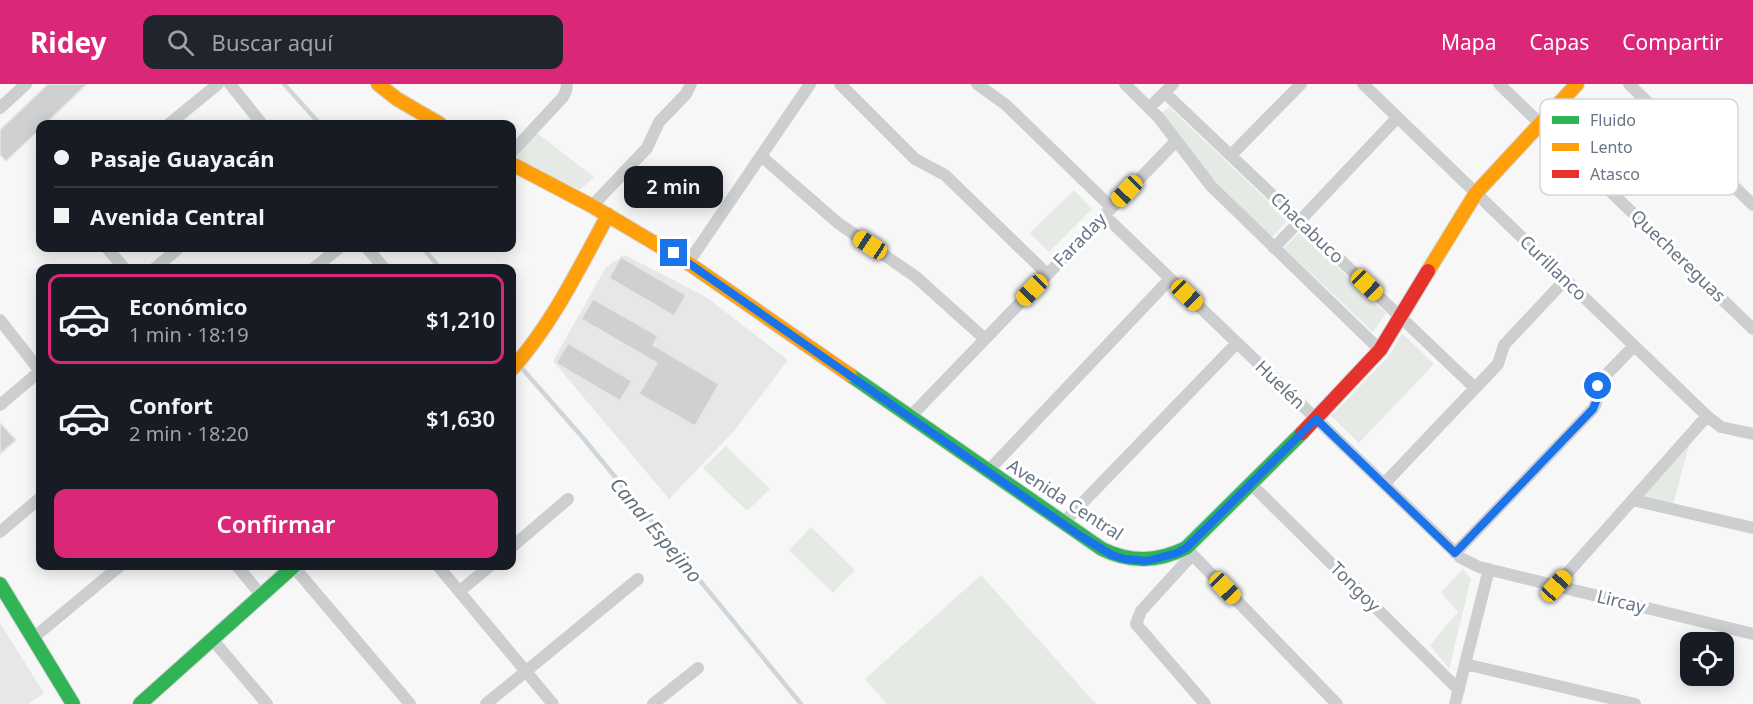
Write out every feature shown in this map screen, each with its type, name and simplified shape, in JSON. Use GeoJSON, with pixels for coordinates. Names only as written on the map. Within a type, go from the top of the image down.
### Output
{"type":"FeatureCollection","features":[{"type":"Feature","properties":{"kind":"street"},"geometry":{"type":"LineString","coordinates":[[0,108],[26,84]]}},
{"type":"Feature","properties":{"kind":"street"},"geometry":{"type":"LineString","coordinates":[[174,120],[218,84]]}},
{"type":"Feature","properties":{"kind":"street"},"geometry":{"type":"LineString","coordinates":[[230,84],[259,120]]}},
{"type":"Feature","properties":{"kind":"street"},"geometry":{"type":"LineString","coordinates":[[378,84],[405,104],[433,120]]}},
{"type":"Feature","properties":{"kind":"street"},"geometry":{"type":"LineString","coordinates":[[592,206],[647,148],[659,122],[686,94],[691,84]]}},
{"type":"Feature","properties":{"kind":"street"},"geometry":{"type":"LineString","coordinates":[[688,263],[809,84]]}},
{"type":"Feature","properties":{"kind":"street"},"geometry":{"type":"LineString","coordinates":[[840,84],[915,159],[945,175],[1047,274]]}},
{"type":"Feature","properties":{"kind":"street","name":"Huelén"},"geometry":{"type":"LineString","coordinates":[[977,84],[1006,105],[1170,279],[1455,553],[1471,564],[1489,569]]}},
{"type":"Feature","properties":{"kind":"street","name":"Chacabuco"},"geometry":{"type":"LineString","coordinates":[[1125,84],[1167,127],[1211,186],[1380,350]]}},
{"type":"Feature","properties":{"kind":"street"},"geometry":{"type":"LineString","coordinates":[[1231,155],[1301,84]]}},
{"type":"Feature","properties":{"kind":"street","name":"Curillanco"},"geometry":{"type":"LineString","coordinates":[[1363,84],[1707,416],[1721,426],[1753,434]]}},
{"type":"Feature","properties":{"kind":"street","name":"Quechereguas"},"geometry":{"type":"LineString","coordinates":[[1499,84],[1540,123]]}},
{"type":"Feature","properties":{"kind":"street","name":"Avenida Central"},"geometry":{"type":"LineString","coordinates":[[1563,99],[1577,84]]}},
{"type":"Feature","properties":{"kind":"street"},"geometry":{"type":"LineString","coordinates":[[1629,84],[1644,99]]}},
{"type":"Feature","properties":{"kind":"street"},"geometry":{"type":"LineString","coordinates":[[516,148],[563,97],[566,85]]}},
{"type":"Feature","properties":{"kind":"street"},"geometry":{"type":"LineString","coordinates":[[1149,108],[1169,88]]}},
{"type":"Feature","properties":{"kind":"street","name":"Chacabuco"},"geometry":{"type":"LineString","coordinates":[[1169,88],[1231,155],[1475,388]]}},
{"type":"Feature","properties":{"kind":"street"},"geometry":{"type":"LineString","coordinates":[[1274,248],[1397,118]]}},
{"type":"Feature","properties":{"kind":"street","name":"Avenida Central"},"geometry":{"type":"LineString","coordinates":[[516,166],[608,215],[688,263],[1102,549],[1125,559],[1157,560],[1189,551],[1380,350],[1476,193],[1540,123]]}},
{"type":"Feature","properties":{"kind":"street","name":"Faraday"},"geometry":{"type":"LineString","coordinates":[[910,417],[1176,141]]}},
{"type":"Feature","properties":{"kind":"street"},"geometry":{"type":"LineString","coordinates":[[761,156],[838,223],[916,277],[985,339]]}},
{"type":"Feature","properties":{"kind":"street"},"geometry":{"type":"LineString","coordinates":[[1738,190],[1753,205]]}},
{"type":"Feature","properties":{"kind":"street","name":"Quechereguas"},"geometry":{"type":"LineString","coordinates":[[1614,195],[1753,329]]}},
{"type":"Feature","properties":{"kind":"street"},"geometry":{"type":"LineString","coordinates":[[516,365],[541,333],[608,215]]}},
{"type":"Feature","properties":{"kind":"street"},"geometry":{"type":"LineString","coordinates":[[110,252],[121,264]]}},
{"type":"Feature","properties":{"kind":"street"},"geometry":{"type":"LineString","coordinates":[[160,264],[174,252]]}},
{"type":"Feature","properties":{"kind":"street"},"geometry":{"type":"LineString","coordinates":[[320,264],[334,252]]}},
{"type":"Feature","properties":{"kind":"street"},"geometry":{"type":"LineString","coordinates":[[370,252],[381,264]]}},
{"type":"Feature","properties":{"kind":"street"},"geometry":{"type":"LineString","coordinates":[[988,471],[1170,279]]}},
{"type":"Feature","properties":{"kind":"street"},"geometry":{"type":"LineString","coordinates":[[1384,484],[1498,364],[1504,345],[1565,280]]}},
{"type":"Feature","properties":{"kind":"street"},"geometry":{"type":"LineString","coordinates":[[0,320],[36,366]]}},
{"type":"Feature","properties":{"kind":"street"},"geometry":{"type":"LineString","coordinates":[[1063,524],[1237,343]]}},
{"type":"Feature","properties":{"kind":"street"},"geometry":{"type":"LineString","coordinates":[[1455,553],[1593,409],[1599,382],[1634,346]]}},
{"type":"Feature","properties":{"kind":"street"},"geometry":{"type":"LineString","coordinates":[[0,405],[36,374]]}},
{"type":"Feature","properties":{"kind":"street"},"geometry":{"type":"LineString","coordinates":[[1556,586],[1707,416]]}},
{"type":"Feature","properties":{"kind":"street","name":"Tongoy"},"geometry":{"type":"LineString","coordinates":[[1251,484],[1459,690]]}},
{"type":"Feature","properties":{"kind":"street"},"geometry":{"type":"LineString","coordinates":[[516,544],[568,499]]}},
{"type":"Feature","properties":{"kind":"street"},"geometry":{"type":"LineString","coordinates":[[1633,500],[1753,528]]}},
{"type":"Feature","properties":{"kind":"street"},"geometry":{"type":"LineString","coordinates":[[0,532],[36,501]]}},
{"type":"Feature","properties":{"kind":"street"},"geometry":{"type":"LineString","coordinates":[[1205,704],[1136,624],[1141,610],[1189,551],[1337,704]]}},
{"type":"Feature","properties":{"kind":"street"},"geometry":{"type":"LineString","coordinates":[[1455,704],[1489,569]]}},
{"type":"Feature","properties":{"kind":"street","name":"Lircay"},"geometry":{"type":"LineString","coordinates":[[1489,569],[1753,634]]}},
{"type":"Feature","properties":{"kind":"street"},"geometry":{"type":"LineString","coordinates":[[33,638],[115,570]]}},
{"type":"Feature","properties":{"kind":"street"},"geometry":{"type":"LineString","coordinates":[[240,570],[261,595]]}},
{"type":"Feature","properties":{"kind":"street"},"geometry":{"type":"LineString","coordinates":[[140,704],[289,570]]}},
{"type":"Feature","properties":{"kind":"street"},"geometry":{"type":"LineString","coordinates":[[297,570],[410,704]]}},
{"type":"Feature","properties":{"kind":"street"},"geometry":{"type":"LineString","coordinates":[[442,570],[553,704]]}},
{"type":"Feature","properties":{"kind":"street"},"geometry":{"type":"LineString","coordinates":[[460,591],[485,570]]}},
{"type":"Feature","properties":{"kind":"street"},"geometry":{"type":"LineString","coordinates":[[486,704],[638,579]]}},
{"type":"Feature","properties":{"kind":"street"},"geometry":{"type":"LineString","coordinates":[[0,584],[74,704]]}},
{"type":"Feature","properties":{"kind":"street"},"geometry":{"type":"LineString","coordinates":[[212,639],[267,704]]}},
{"type":"Feature","properties":{"kind":"street"},"geometry":{"type":"LineString","coordinates":[[1465,664],[1635,704]]}},
{"type":"Feature","properties":{"kind":"street"},"geometry":{"type":"LineString","coordinates":[[653,704],[698,668]]}},
{"type":"Feature","properties":{"kind":"shaded area"},"geometry":{"type":"Polygon","coordinates":[[[1169,107],[1288,220],[1272,237],[1212,178],[1171,132],[1159,115],[1169,107]]]}},
{"type":"Feature","properties":{"kind":"shaded area"},"geometry":{"type":"Polygon","coordinates":[[[537,133],[594,177],[580,190],[516,159],[516,156],[537,133]]]}},
{"type":"Feature","properties":{"kind":"shaded area"},"geometry":{"type":"Polygon","coordinates":[[[1074,190],[1092,209],[1049,252],[1030,233],[1074,190]]]}},
{"type":"Feature","properties":{"kind":"shaded area"},"geometry":{"type":"Polygon","coordinates":[[[1300,232],[1386,313],[1373,332],[1284,248],[1300,232]]]}},
{"type":"Feature","properties":{"kind":"shaded area"},"geometry":{"type":"Polygon","coordinates":[[[625,255],[706,297],[788,360],[734,431],[669,499],[553,361],[606,267],[625,255]]]}},
{"type":"Feature","properties":{"kind":"shaded area"},"geometry":{"type":"Polygon","coordinates":[[[1402,333],[1434,364],[1359,443],[1331,416],[1389,356],[1402,333]]]}},
{"type":"Feature","properties":{"kind":"shaded area"},"geometry":{"type":"Polygon","coordinates":[[[1692,434],[1673,505],[1640,497],[1692,434]]]}},
{"type":"Feature","properties":{"kind":"shaded area"},"geometry":{"type":"Polygon","coordinates":[[[726,446],[770,489],[747,511],[703,468],[726,446]]]}},
{"type":"Feature","properties":{"kind":"shaded area"},"geometry":{"type":"Polygon","coordinates":[[[811,527],[855,570],[833,593],[789,550],[811,527]]]}},
{"type":"Feature","properties":{"kind":"shaded area"},"geometry":{"type":"Polygon","coordinates":[[[1463,569],[1471,579],[1449,669],[1430,645],[1458,612],[1441,592],[1463,569]]]}},
{"type":"Feature","properties":{"kind":"shaded area"},"geometry":{"type":"Polygon","coordinates":[[[981,575],[1096,704],[887,704],[865,679],[981,575]]]}},
{"type":"Feature","properties":{"kind":"shaded area"},"geometry":{"type":"Polygon","coordinates":[[[0,623],[44,693],[28,704],[0,704],[0,623]]]}},
{"type":"Feature","properties":{"kind":"building"},"geometry":{"type":"Polygon","coordinates":[[[48,84],[87,84],[49,120],[36,120],[36,133],[6,161],[0,155],[0,130],[48,84]]]}},
{"type":"Feature","properties":{"kind":"building"},"geometry":{"type":"Polygon","coordinates":[[[621,257],[686,295],[674,316],[609,278],[621,257]]]}},
{"type":"Feature","properties":{"kind":"building"},"geometry":{"type":"Polygon","coordinates":[[[593,299],[658,336],[653,345],[719,384],[695,426],[639,394],[657,363],[581,319],[593,299]]]}},
{"type":"Feature","properties":{"kind":"building"},"geometry":{"type":"Polygon","coordinates":[[[568,343],[632,381],[620,401],[556,363],[568,343]]]}},
{"type":"Feature","properties":{"kind":"building"},"geometry":{"type":"Polygon","coordinates":[[[0,423],[16,440],[0,454],[0,423]]]}},
{"type":"Feature","properties":{"kind":"waterway","name":"Canal Espejino"},"geometry":{"type":"LineString","coordinates":[[284,84],[316,120]]}},
{"type":"Feature","properties":{"kind":"waterway","name":"Canal Espejino"},"geometry":{"type":"LineString","coordinates":[[426,252],[437,264]]}},
{"type":"Feature","properties":{"kind":"waterway","name":"Canal Espejino"},"geometry":{"type":"LineString","coordinates":[[519,365],[584,439],[801,704]]}},
{"type":"Feature","properties":{"kind":"traffic: fast"},"geometry":{"type":"LineString","coordinates":[[850,375],[1102,549],[1134,559],[1165,556],[1186,548],[1302,433]]}},
{"type":"Feature","properties":{"kind":"traffic: fast"},"geometry":{"type":"LineString","coordinates":[[140,704],[290,570]]}},
{"type":"Feature","properties":{"kind":"traffic: fast"},"geometry":{"type":"LineString","coordinates":[[0,584],[73,704]]}},
{"type":"Feature","properties":{"kind":"traffic: slow"},"geometry":{"type":"LineString","coordinates":[[378,84],[397,99],[433,120]]}},
{"type":"Feature","properties":{"kind":"traffic: slow"},"geometry":{"type":"LineString","coordinates":[[1563,99],[1577,84]]}},
{"type":"Feature","properties":{"kind":"traffic: slow"},"geometry":{"type":"LineString","coordinates":[[1428,271],[1476,193],[1540,124]]}},
{"type":"Feature","properties":{"kind":"traffic: slow"},"geometry":{"type":"LineString","coordinates":[[516,166],[592,206],[688,263],[850,375]]}},
{"type":"Feature","properties":{"kind":"traffic: slow"},"geometry":{"type":"LineString","coordinates":[[516,364],[553,314],[608,215]]}},
{"type":"Feature","properties":{"kind":"traffic: jam"},"geometry":{"type":"LineString","coordinates":[[1302,433],[1380,350],[1428,271]]}},
{"type":"Feature","properties":{"kind":"route"},"geometry":{"type":"LineString","coordinates":[[674,253],[1079,535],[1112,555],[1136,561],[1157,560],[1186,548],[1316,419],[1455,553],[1593,409],[1598,386]]}}]}
